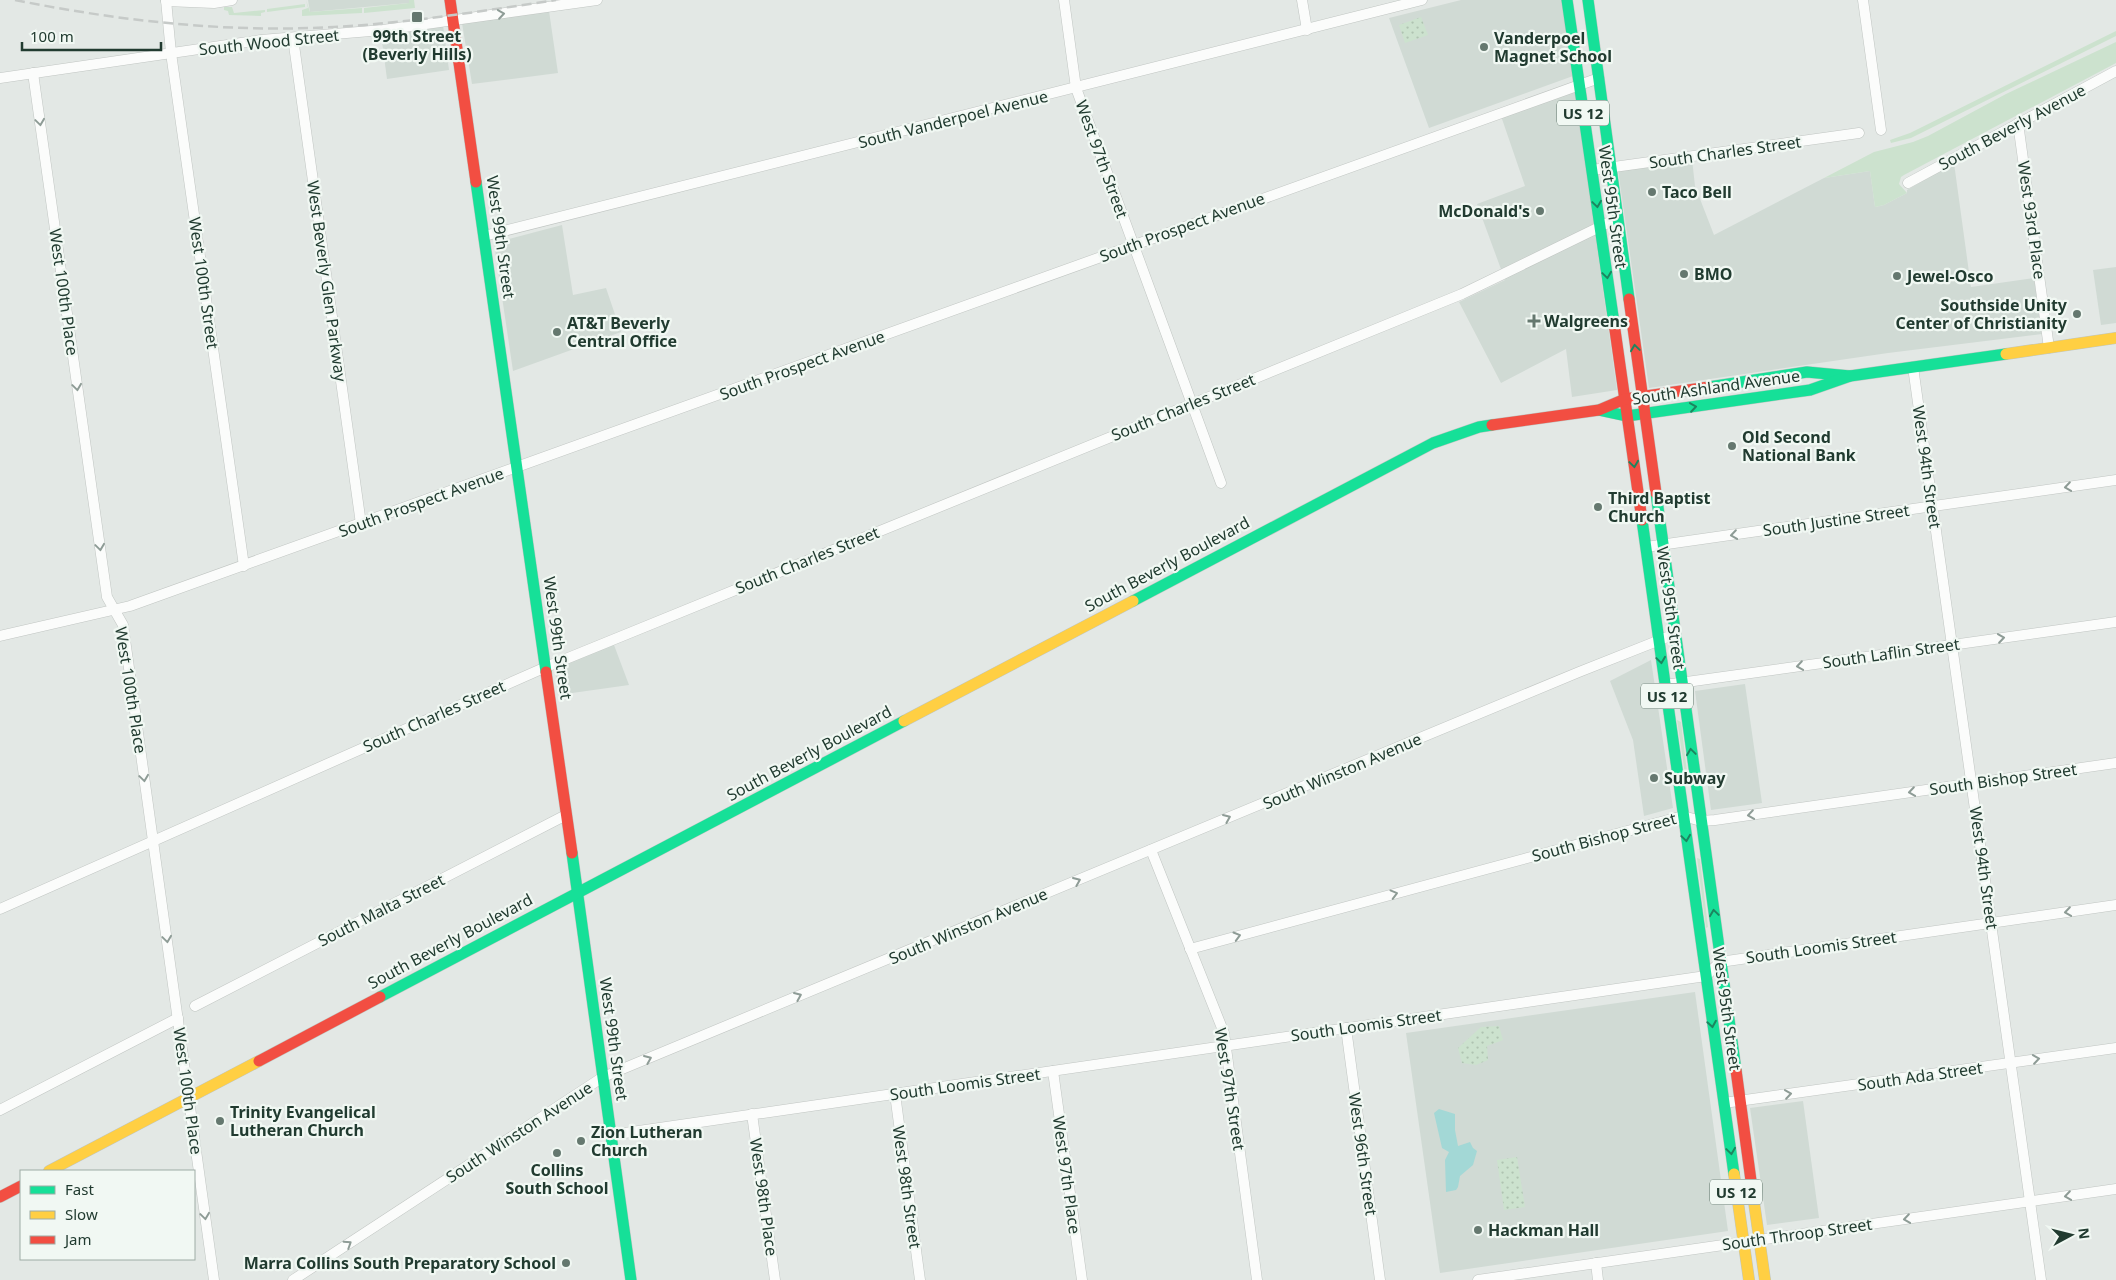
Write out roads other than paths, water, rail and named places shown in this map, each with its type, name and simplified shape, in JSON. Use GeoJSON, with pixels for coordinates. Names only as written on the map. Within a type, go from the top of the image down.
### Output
{"type":"FeatureCollection","features":[{"type":"Feature","properties":{"kind":"main road","name":"West 99th Street"},"geometry":{"type":"LineString","coordinates":[[450,0],[518,468],[631,1280]]}},
{"type":"Feature","properties":{"kind":"main road","name":"West 95th Street"},"geometry":{"type":"LineString","coordinates":[[1566,0],[1625,398],[1749,1280]]}},
{"type":"Feature","properties":{"kind":"main road","name":"West 95th Street"},"geometry":{"type":"LineString","coordinates":[[1588,0],[1765,1280]]}},
{"type":"Feature","properties":{"kind":"main road","name":"South Ashland Avenue"},"geometry":{"type":"LineString","coordinates":[[1600,410],[1627,416],[1644,414],[1810,390],[1850,376],[2116,338]]}},
{"type":"Feature","properties":{"kind":"main road","name":"South Ashland Avenue"},"geometry":{"type":"LineString","coordinates":[[1600,410],[1625,398],[1807,372],[1850,376]]}},
{"type":"Feature","properties":{"kind":"main road","name":"South Beverly Boulevard"},"geometry":{"type":"LineString","coordinates":[[51,1170],[1433,442],[1479,427],[1600,410]]}},
{"type":"Feature","properties":{"kind":"main road"},"geometry":{"type":"LineString","coordinates":[[0,1197],[20,1187]]}},
{"type":"Feature","properties":{"kind":"street"},"geometry":{"type":"LineString","coordinates":[[166,1],[214,3],[232,0]]}},
{"type":"Feature","properties":{"kind":"street","name":"South Wood Street"},"geometry":{"type":"LineString","coordinates":[[0,78],[171,53],[293,38],[383,30],[597,0]]}},
{"type":"Feature","properties":{"kind":"street","name":"West 97th Street"},"geometry":{"type":"LineString","coordinates":[[1064,0],[1076,88],[1221,483]]}},
{"type":"Feature","properties":{"kind":"street"},"geometry":{"type":"LineString","coordinates":[[1302,0],[1307,30]]}},
{"type":"Feature","properties":{"kind":"street","name":"South Vanderpoel Avenue"},"geometry":{"type":"LineString","coordinates":[[484,236],[1422,0]]}},
{"type":"Feature","properties":{"kind":"street"},"geometry":{"type":"LineString","coordinates":[[1863,0],[1881,130]]}},
{"type":"Feature","properties":{"kind":"street","name":"West 100th Street"},"geometry":{"type":"LineString","coordinates":[[166,1],[171,53],[244,566]]}},
{"type":"Feature","properties":{"kind":"street","name":"West Beverly Glen Parkway"},"geometry":{"type":"LineString","coordinates":[[293,38],[361,524]]}},
{"type":"Feature","properties":{"kind":"street","name":"South Beverly Avenue"},"geometry":{"type":"LineString","coordinates":[[1908,183],[2116,72]]}},
{"type":"Feature","properties":{"kind":"street","name":"West 100th Place"},"geometry":{"type":"LineString","coordinates":[[33,73],[107,597],[123,625],[214,1280]]}},
{"type":"Feature","properties":{"kind":"street","name":"South Prospect Avenue"},"geometry":{"type":"LineString","coordinates":[[0,636],[114,610],[244,566],[1598,78]]}},
{"type":"Feature","properties":{"kind":"street","name":"West 93rd Place"},"geometry":{"type":"LineString","coordinates":[[2018,123],[2050,348]]}},
{"type":"Feature","properties":{"kind":"street","name":"South Charles Street"},"geometry":{"type":"LineString","coordinates":[[1592,170],[1859,133]]}},
{"type":"Feature","properties":{"kind":"street","name":"South Charles Street"},"geometry":{"type":"LineString","coordinates":[[0,909],[546,667],[1462,294],[1618,218]]}},
{"type":"Feature","properties":{"kind":"street","name":"West 94th Street"},"geometry":{"type":"LineString","coordinates":[[1914,367],[2042,1280]]}},
{"type":"Feature","properties":{"kind":"street","name":"South Justine Street"},"geometry":{"type":"LineString","coordinates":[[1646,547],[2116,480]]}},
{"type":"Feature","properties":{"kind":"street","name":"South Laflin Street"},"geometry":{"type":"LineString","coordinates":[[1665,685],[2116,622]]}},
{"type":"Feature","properties":{"kind":"street","name":"South Winston Avenue"},"geometry":{"type":"LineString","coordinates":[[293,1280],[603,1077],[1579,672],[1675,634]]}},
{"type":"Feature","properties":{"kind":"street","name":"South Bishop Street"},"geometry":{"type":"LineString","coordinates":[[1190,949],[1683,816],[1701,821],[1727,818],[2116,763]]}},
{"type":"Feature","properties":{"kind":"street","name":"South Malta Street"},"geometry":{"type":"LineString","coordinates":[[195,1006],[566,815]]}},
{"type":"Feature","properties":{"kind":"street","name":"West 97th Street"},"geometry":{"type":"LineString","coordinates":[[1150,850],[1224,1033],[1257,1280]]}},
{"type":"Feature","properties":{"kind":"street","name":"South Loomis Street"},"geometry":{"type":"LineString","coordinates":[[1720,962],[2116,905]]}},
{"type":"Feature","properties":{"kind":"street"},"geometry":{"type":"LineString","coordinates":[[1706,976],[1720,962]]}},
{"type":"Feature","properties":{"kind":"street","name":"South Loomis Street"},"geometry":{"type":"LineString","coordinates":[[611,1135],[1706,976]]}},
{"type":"Feature","properties":{"kind":"street"},"geometry":{"type":"LineString","coordinates":[[0,1110],[178,1018]]}},
{"type":"Feature","properties":{"kind":"street","name":"West 96th Street"},"geometry":{"type":"LineString","coordinates":[[1346,1028],[1380,1280]]}},
{"type":"Feature","properties":{"kind":"street","name":"South Ada Street"},"geometry":{"type":"LineString","coordinates":[[1724,1103],[2116,1048]]}},
{"type":"Feature","properties":{"kind":"street","name":"West 97th Place"},"geometry":{"type":"LineString","coordinates":[[1053,1071],[1082,1280]]}},
{"type":"Feature","properties":{"kind":"street","name":"West 98th Street"},"geometry":{"type":"LineString","coordinates":[[895,1094],[920,1280]]}},
{"type":"Feature","properties":{"kind":"street","name":"West 98th Place"},"geometry":{"type":"LineString","coordinates":[[752,1114],[775,1280]]}},
{"type":"Feature","properties":{"kind":"street","name":"South Throop Street"},"geometry":{"type":"LineString","coordinates":[[1478,1280],[2116,1189]]}},
{"type":"Feature","properties":{"kind":"street"},"geometry":{"type":"LineString","coordinates":[[1596,1263],[1598,1280]]}},
{"type":"Feature","properties":{"kind":"water"},"geometry":{"type":"Polygon","coordinates":[[[1439,1109],[1455,1114],[1458,1146],[1470,1142],[1477,1151],[1473,1165],[1460,1176],[1456,1190],[1446,1192],[1445,1160],[1449,1152],[1442,1148],[1434,1113],[1439,1109]]]}},
{"type":"Feature","properties":{"kind":"railway"},"geometry":{"type":"LineString","coordinates":[[15,0],[94,14],[174,24],[254,28],[334,27],[390,23],[556,0]]}},
{"type":"Feature","properties":{"kind":"place","name":"99th Street (Beverly Hills)"},"geometry":{"type":"Point","coordinates":[417,17]}},
{"type":"Feature","properties":{"kind":"place","name":"Vanderpoel Magnet School"},"geometry":{"type":"Point","coordinates":[1484,47]}},
{"type":"Feature","properties":{"kind":"place","name":"Taco Bell"},"geometry":{"type":"Point","coordinates":[1652,192]}},
{"type":"Feature","properties":{"kind":"place","name":"McDonald's"},"geometry":{"type":"Point","coordinates":[1540,211]}},
{"type":"Feature","properties":{"kind":"place","name":"BMO"},"geometry":{"type":"Point","coordinates":[1684,274]}},
{"type":"Feature","properties":{"kind":"place","name":"Jewel-Osco"},"geometry":{"type":"Point","coordinates":[1897,276]}},
{"type":"Feature","properties":{"kind":"place","name":"Southside Unity Center of Christianity"},"geometry":{"type":"Point","coordinates":[2077,314]}},
{"type":"Feature","properties":{"kind":"place","name":"Walgreens"},"geometry":{"type":"Point","coordinates":[1534,321]}},
{"type":"Feature","properties":{"kind":"place","name":"AT&T Beverly Central Office"},"geometry":{"type":"Point","coordinates":[557,332]}},
{"type":"Feature","properties":{"kind":"place","name":"Old Second National Bank"},"geometry":{"type":"Point","coordinates":[1732,446]}},
{"type":"Feature","properties":{"kind":"place","name":"Third Baptist Church"},"geometry":{"type":"Point","coordinates":[1598,507]}},
{"type":"Feature","properties":{"kind":"place","name":"Subway"},"geometry":{"type":"Point","coordinates":[1654,778]}},
{"type":"Feature","properties":{"kind":"place","name":"Trinity Evangelical Lutheran Church"},"geometry":{"type":"Point","coordinates":[220,1121]}},
{"type":"Feature","properties":{"kind":"place","name":"Zion Lutheran Church"},"geometry":{"type":"Point","coordinates":[581,1141]}},
{"type":"Feature","properties":{"kind":"place","name":"Collins South School"},"geometry":{"type":"Point","coordinates":[557,1153]}},
{"type":"Feature","properties":{"kind":"place","name":"Hackman Hall"},"geometry":{"type":"Point","coordinates":[1478,1230]}},
{"type":"Feature","properties":{"kind":"place","name":"Marra Collins South Preparatory School"},"geometry":{"type":"Point","coordinates":[566,1263]}}]}
